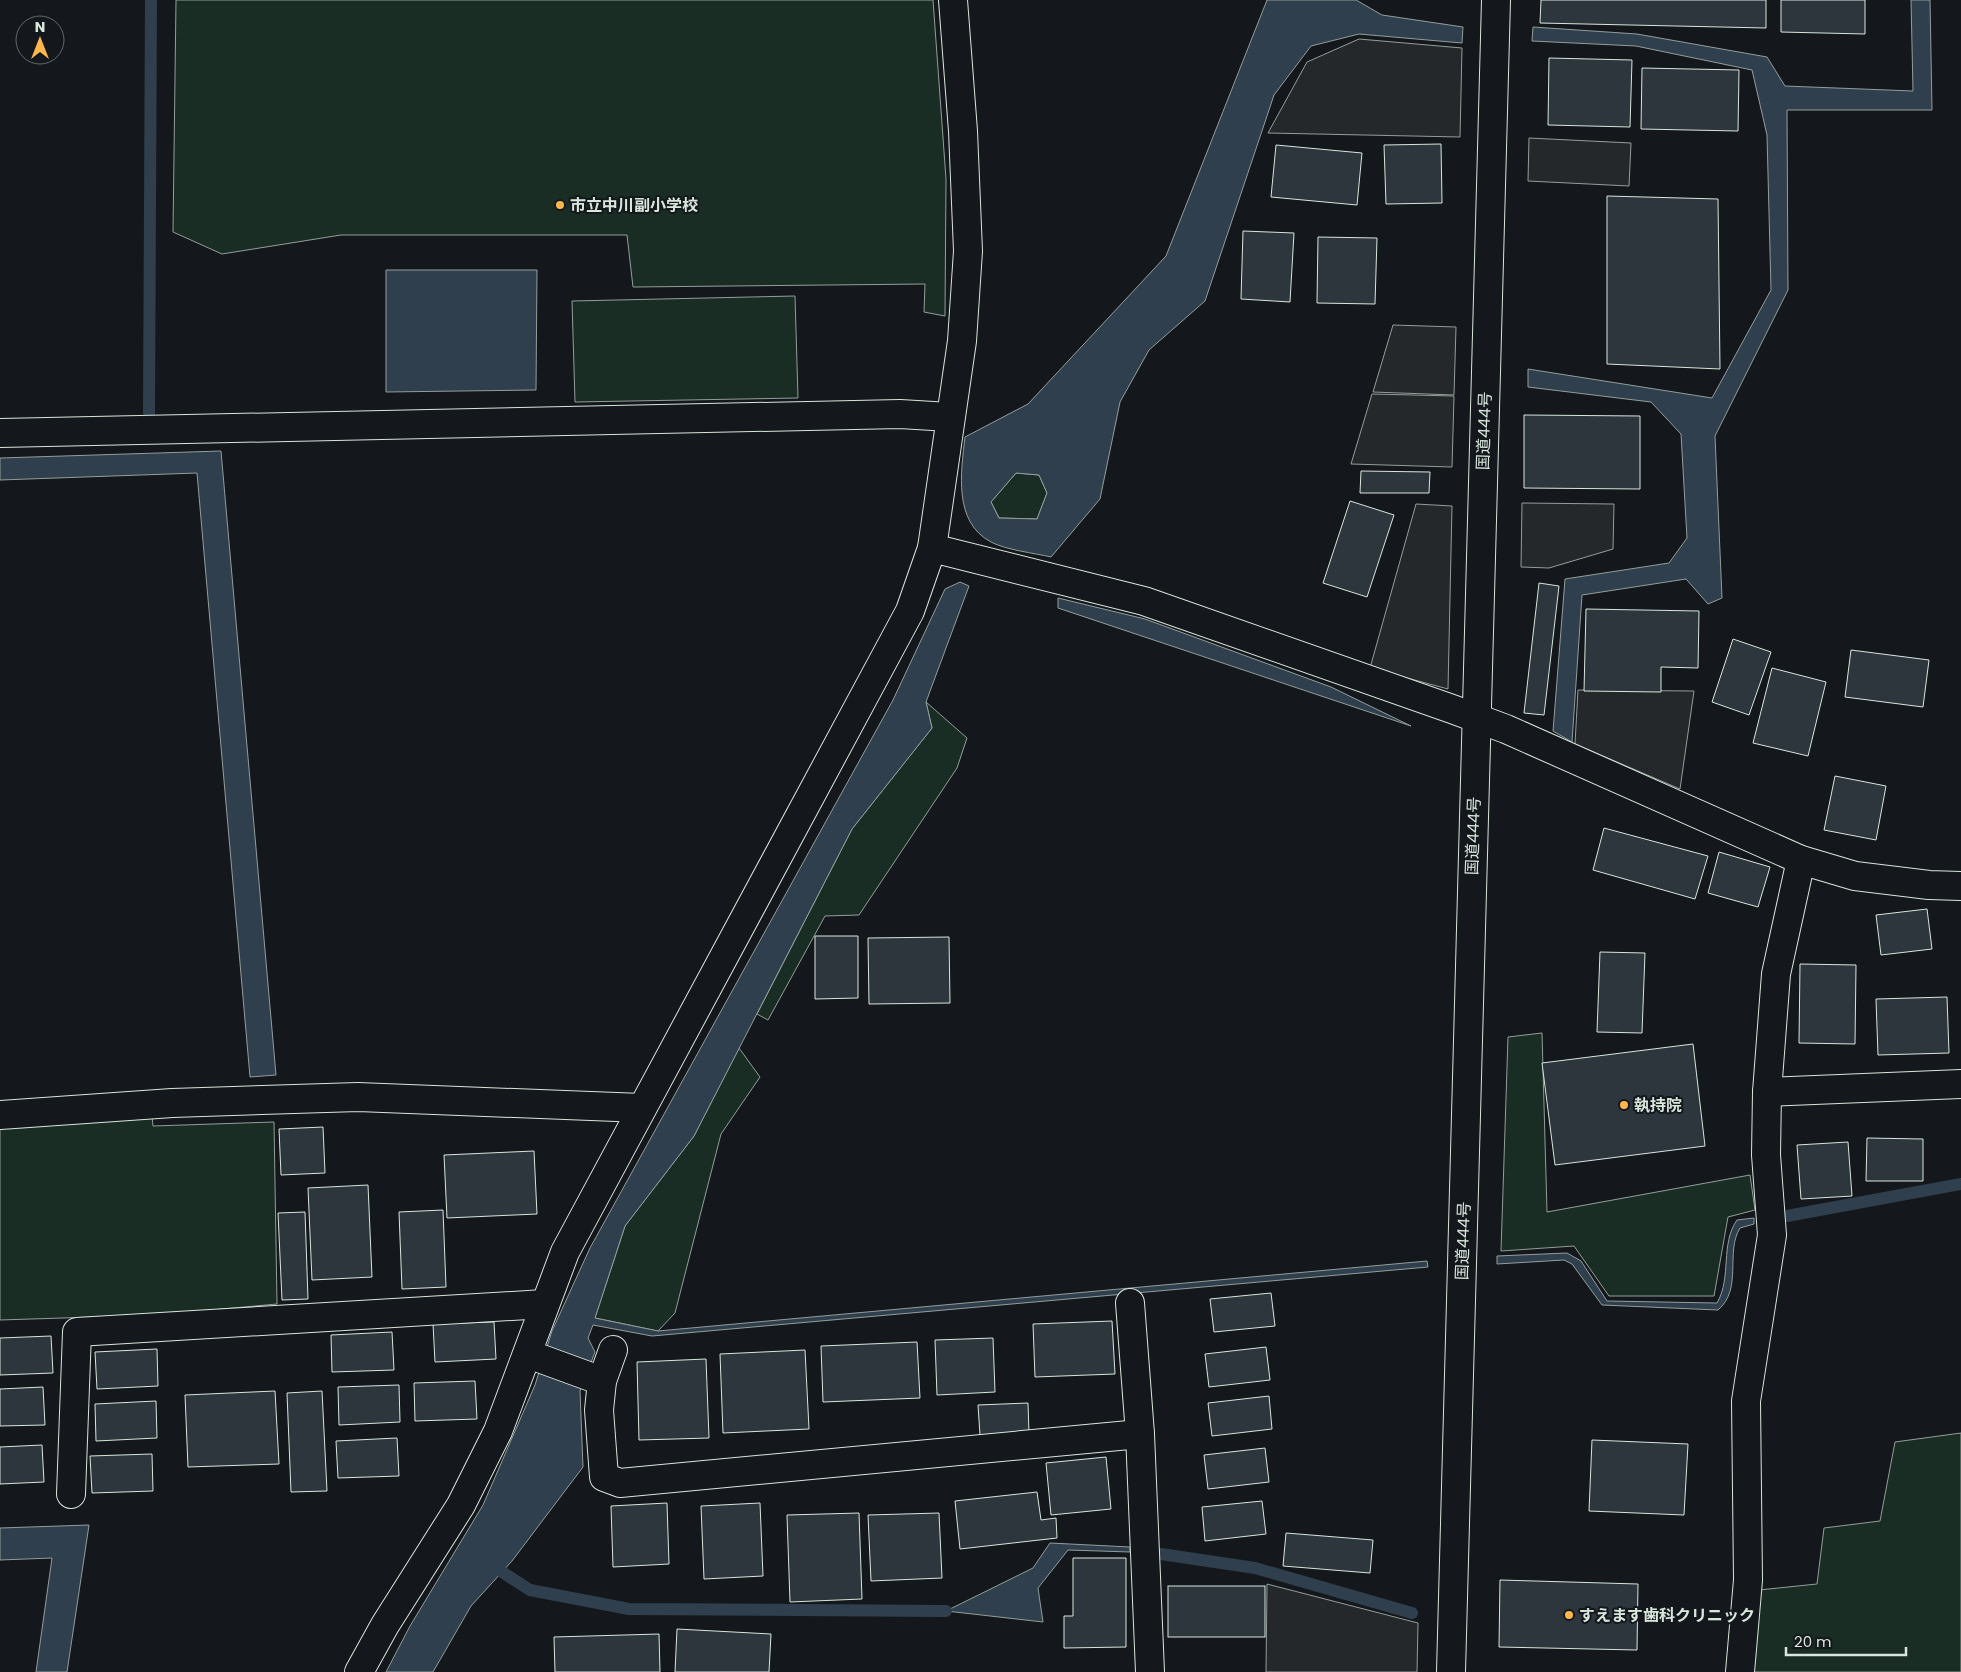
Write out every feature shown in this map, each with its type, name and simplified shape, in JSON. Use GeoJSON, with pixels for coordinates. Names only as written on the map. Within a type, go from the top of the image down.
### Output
{"type":"FeatureCollection","features":[{"type":"Feature","properties":{"kind":"main road"},"geometry":{"type":"LineString","coordinates":[[359,1672],[385,1625],[461,1505],[498,1431],[565,1252],[910,611],[932,548],[962,341],[968,251],[963,131],[952,0]]}},
{"type":"Feature","properties":{"kind":"main road","name":"国道444号"},"geometry":{"type":"LineString","coordinates":[[1451,1672],[1496,0]]}},
{"type":"Feature","properties":{"kind":"main road"},"geometry":{"type":"LineString","coordinates":[[0,433],[900,414],[950,417]]}},
{"type":"Feature","properties":{"kind":"main road"},"geometry":{"type":"LineString","coordinates":[[932,548],[1144,601],[1476,718],[1801,860],[1855,876],[1929,885],[1961,886]]}},
{"type":"Feature","properties":{"kind":"main road"},"geometry":{"type":"LineString","coordinates":[[1740,1672],[1748,1580],[1746,1401],[1772,1235],[1766,1155],[1767,1092],[1776,974],[1801,860]]}},
{"type":"Feature","properties":{"kind":"main road"},"geometry":{"type":"LineString","coordinates":[[1767,1092],[1961,1084]]}},
{"type":"Feature","properties":{"kind":"main road"},"geometry":{"type":"LineString","coordinates":[[0,1115],[172,1103],[358,1097],[642,1108]]}},
{"type":"Feature","properties":{"kind":"main road"},"geometry":{"type":"LineString","coordinates":[[1130,1303],[1140,1434],[1150,1672]]}},
{"type":"Feature","properties":{"kind":"main road"},"geometry":{"type":"LineString","coordinates":[[71,1494],[77,1332],[544,1304]]}},
{"type":"Feature","properties":{"kind":"main road"},"geometry":{"type":"LineString","coordinates":[[613,1350],[602,1382],[599,1410],[604,1477],[620,1483],[1140,1434]]}},
{"type":"Feature","properties":{"kind":"main road"},"geometry":{"type":"LineString","coordinates":[[528,1354],[602,1382]]}},
{"type":"Feature","properties":{"kind":"green space","name":"市立中川副小学校"},"geometry":{"type":"Polygon","coordinates":[[[176,0],[933,0],[946,179],[945,316],[924,312],[925,284],[633,287],[627,235],[341,235],[222,254],[173,232],[176,0]]]}},
{"type":"Feature","properties":{"kind":"green space"},"geometry":{"type":"Polygon","coordinates":[[[795,296],[798,398],[575,402],[572,301],[795,296]]]}},
{"type":"Feature","properties":{"kind":"green space"},"geometry":{"type":"Polygon","coordinates":[[[1016,473],[1039,475],[1047,493],[1037,519],[999,518],[991,502],[1016,473]]]}},
{"type":"Feature","properties":{"kind":"green space"},"geometry":{"type":"Polygon","coordinates":[[[926,702],[967,738],[957,768],[859,915],[825,916],[768,1020],[757,1014],[852,829],[932,728],[926,702]]]}},
{"type":"Feature","properties":{"kind":"green space"},"geometry":{"type":"Polygon","coordinates":[[[1542,1033],[1547,1212],[1750,1175],[1755,1210],[1728,1217],[1714,1296],[1609,1296],[1574,1246],[1501,1251],[1508,1037],[1542,1033]]]}},
{"type":"Feature","properties":{"kind":"green space"},"geometry":{"type":"Polygon","coordinates":[[[739,1048],[760,1077],[721,1134],[675,1313],[658,1331],[595,1318],[625,1226],[694,1136],[739,1048]]]}},
{"type":"Feature","properties":{"kind":"green space"},"geometry":{"type":"Polygon","coordinates":[[[152,1116],[153,1126],[274,1122],[277,1304],[156,1315],[0,1320],[0,1126],[152,1116]]]}},
{"type":"Feature","properties":{"kind":"green space"},"geometry":{"type":"Polygon","coordinates":[[[1961,1433],[1961,1672],[1752,1672],[1759,1590],[1817,1584],[1824,1528],[1880,1521],[1895,1442],[1961,1433]]]}},
{"type":"Feature","properties":{"kind":"shaded area"},"geometry":{"type":"Polygon","coordinates":[[[1359,39],[1462,48],[1460,137],[1268,133],[1307,62],[1359,39]]]}},
{"type":"Feature","properties":{"kind":"shaded area"},"geometry":{"type":"Polygon","coordinates":[[[1529,138],[1631,143],[1629,186],[1528,181],[1529,138]]]}},
{"type":"Feature","properties":{"kind":"shaded area"},"geometry":{"type":"Polygon","coordinates":[[[1393,325],[1456,327],[1454,395],[1373,392],[1393,325]]]}},
{"type":"Feature","properties":{"kind":"shaded area"},"geometry":{"type":"Polygon","coordinates":[[[1372,394],[1454,396],[1452,467],[1351,464],[1372,394]]]}},
{"type":"Feature","properties":{"kind":"shaded area"},"geometry":{"type":"Polygon","coordinates":[[[1522,503],[1614,504],[1613,549],[1549,568],[1521,567],[1522,503]]]}},
{"type":"Feature","properties":{"kind":"shaded area"},"geometry":{"type":"Polygon","coordinates":[[[1416,504],[1452,506],[1448,689],[1370,668],[1416,504]]]}},
{"type":"Feature","properties":{"kind":"shaded area"},"geometry":{"type":"Polygon","coordinates":[[[1578,690],[1694,691],[1680,789],[1575,744],[1578,690]]]}},
{"type":"Feature","properties":{"kind":"shaded area"},"geometry":{"type":"Polygon","coordinates":[[[1267,1584],[1418,1623],[1417,1672],[1266,1672],[1267,1584]]]}},
{"type":"Feature","properties":{"kind":"water"},"geometry":{"type":"Polygon","coordinates":[[[1267,0],[1356,0],[1382,15],[1463,27],[1462,43],[1359,34],[1311,46],[1274,95],[1205,301],[1149,350],[1120,402],[1100,499],[1051,557],[1012,549],[991,542],[979,533],[970,522],[965,509],[961,480],[965,437],[1028,404],[1166,256],[1267,0]],[[1016,473],[991,502],[999,518],[1037,519],[1047,493],[1039,475],[1016,473]]]}},
{"type":"Feature","properties":{"kind":"water"},"geometry":{"type":"Polygon","coordinates":[[[1911,0],[1930,0],[1932,110],[1787,110],[1788,290],[1715,436],[1722,598],[1708,604],[1686,579],[1582,595],[1572,742],[1553,731],[1565,579],[1669,563],[1687,538],[1681,434],[1651,402],[1528,387],[1528,369],[1712,398],[1771,290],[1767,135],[1752,70],[1636,46],[1532,41],[1533,27],[1637,34],[1767,57],[1785,86],[1913,91],[1911,0]]]}},
{"type":"Feature","properties":{"kind":"water"},"geometry":{"type":"Polygon","coordinates":[[[386,270],[537,270],[536,390],[386,392],[386,270]]]}},
{"type":"Feature","properties":{"kind":"water"},"geometry":{"type":"Polygon","coordinates":[[[221,451],[276,1075],[250,1077],[197,473],[0,480],[0,458],[221,451]]]}},
{"type":"Feature","properties":{"kind":"water"},"geometry":{"type":"Polygon","coordinates":[[[960,582],[969,586],[926,702],[932,728],[852,829],[694,1136],[625,1226],[595,1318],[658,1331],[1427,1261],[1428,1267],[652,1336],[593,1325],[588,1338],[595,1352],[580,1391],[583,1467],[512,1561],[471,1606],[433,1672],[386,1672],[410,1626],[483,1505],[535,1385],[552,1331],[590,1248],[893,700],[945,589],[960,582]]]}},
{"type":"Feature","properties":{"kind":"water"},"geometry":{"type":"Polygon","coordinates":[[[1058,598],[1145,619],[1331,687],[1411,726],[1058,608],[1058,598]]]}},
{"type":"Feature","properties":{"kind":"water"},"geometry":{"type":"Polygon","coordinates":[[[1754,1218],[1754,1224],[1740,1228],[1736,1238],[1730,1292],[1726,1301],[1718,1310],[1602,1305],[1572,1264],[1564,1260],[1497,1264],[1497,1256],[1567,1253],[1581,1261],[1607,1301],[1717,1303],[1724,1282],[1727,1250],[1732,1229],[1737,1220],[1754,1218]]]}},
{"type":"Feature","properties":{"kind":"water"},"geometry":{"type":"Polygon","coordinates":[[[89,1525],[67,1672],[36,1672],[52,1558],[0,1560],[0,1528],[89,1525]]]}},
{"type":"Feature","properties":{"kind":"water"},"geometry":{"type":"Polygon","coordinates":[[[1050,1543],[1130,1547],[1130,1552],[1068,1550],[1038,1588],[1043,1622],[946,1611],[1033,1568],[1050,1543]]]}},
{"type":"Feature","properties":{"kind":"building"},"geometry":{"type":"Polygon","coordinates":[[[1541,0],[1766,0],[1766,28],[1540,23],[1541,0]]]}},
{"type":"Feature","properties":{"kind":"building"},"geometry":{"type":"Polygon","coordinates":[[[1781,0],[1865,0],[1865,34],[1781,32],[1781,0]]]}},
{"type":"Feature","properties":{"kind":"building"},"geometry":{"type":"Polygon","coordinates":[[[1549,58],[1632,60],[1630,127],[1548,125],[1549,58]]]}},
{"type":"Feature","properties":{"kind":"building"},"geometry":{"type":"Polygon","coordinates":[[[1642,68],[1739,70],[1738,131],[1641,129],[1642,68]]]}},
{"type":"Feature","properties":{"kind":"building"},"geometry":{"type":"Polygon","coordinates":[[[1441,144],[1442,203],[1386,204],[1384,145],[1441,144]]]}},
{"type":"Feature","properties":{"kind":"building"},"geometry":{"type":"Polygon","coordinates":[[[1276,145],[1362,153],[1357,205],[1271,197],[1276,145]]]}},
{"type":"Feature","properties":{"kind":"building"},"geometry":{"type":"Polygon","coordinates":[[[1607,196],[1718,199],[1720,369],[1607,364],[1607,196]]]}},
{"type":"Feature","properties":{"kind":"building"},"geometry":{"type":"Polygon","coordinates":[[[1243,231],[1294,233],[1290,302],[1241,299],[1243,231]]]}},
{"type":"Feature","properties":{"kind":"building"},"geometry":{"type":"Polygon","coordinates":[[[1318,237],[1377,238],[1375,304],[1317,303],[1318,237]]]}},
{"type":"Feature","properties":{"kind":"building"},"geometry":{"type":"Polygon","coordinates":[[[1524,415],[1640,416],[1640,489],[1524,488],[1524,415]]]}},
{"type":"Feature","properties":{"kind":"building"},"geometry":{"type":"Polygon","coordinates":[[[1361,471],[1430,472],[1429,493],[1360,493],[1361,471]]]}},
{"type":"Feature","properties":{"kind":"building"},"geometry":{"type":"Polygon","coordinates":[[[1350,501],[1394,515],[1367,597],[1323,583],[1350,501]]]}},
{"type":"Feature","properties":{"kind":"building"},"geometry":{"type":"Polygon","coordinates":[[[1539,583],[1559,586],[1544,715],[1524,713],[1539,583]]]}},
{"type":"Feature","properties":{"kind":"building"},"geometry":{"type":"Polygon","coordinates":[[[1586,609],[1699,611],[1698,668],[1661,667],[1661,692],[1584,691],[1586,609]]]}},
{"type":"Feature","properties":{"kind":"building"},"geometry":{"type":"Polygon","coordinates":[[[1733,639],[1771,652],[1749,715],[1712,702],[1733,639]]]}},
{"type":"Feature","properties":{"kind":"building"},"geometry":{"type":"Polygon","coordinates":[[[1851,650],[1929,660],[1923,707],[1845,697],[1851,650]]]}},
{"type":"Feature","properties":{"kind":"building"},"geometry":{"type":"Polygon","coordinates":[[[1772,668],[1826,682],[1808,756],[1753,743],[1772,668]]]}},
{"type":"Feature","properties":{"kind":"building"},"geometry":{"type":"Polygon","coordinates":[[[1835,776],[1886,786],[1876,840],[1824,830],[1835,776]]]}},
{"type":"Feature","properties":{"kind":"building"},"geometry":{"type":"Polygon","coordinates":[[[1604,828],[1708,856],[1695,899],[1593,870],[1604,828]]]}},
{"type":"Feature","properties":{"kind":"building"},"geometry":{"type":"Polygon","coordinates":[[[1719,852],[1770,867],[1758,907],[1708,893],[1719,852]]]}},
{"type":"Feature","properties":{"kind":"building"},"geometry":{"type":"Polygon","coordinates":[[[1927,909],[1932,949],[1881,955],[1876,915],[1927,909]]]}},
{"type":"Feature","properties":{"kind":"building"},"geometry":{"type":"Polygon","coordinates":[[[815,936],[858,936],[858,998],[815,999],[815,936]]]}},
{"type":"Feature","properties":{"kind":"building"},"geometry":{"type":"Polygon","coordinates":[[[949,937],[950,1003],[869,1004],[868,938],[949,937]]]}},
{"type":"Feature","properties":{"kind":"building"},"geometry":{"type":"Polygon","coordinates":[[[1600,952],[1645,953],[1642,1033],[1597,1032],[1600,952]]]}},
{"type":"Feature","properties":{"kind":"building"},"geometry":{"type":"Polygon","coordinates":[[[1800,964],[1856,965],[1855,1044],[1799,1043],[1800,964]]]}},
{"type":"Feature","properties":{"kind":"building"},"geometry":{"type":"Polygon","coordinates":[[[1947,997],[1949,1053],[1878,1055],[1876,999],[1947,997]]]}},
{"type":"Feature","properties":{"kind":"building","name":"執持院"},"geometry":{"type":"Polygon","coordinates":[[[1693,1044],[1705,1146],[1555,1165],[1542,1063],[1693,1044]]]}},
{"type":"Feature","properties":{"kind":"building"},"geometry":{"type":"Polygon","coordinates":[[[323,1127],[325,1173],[281,1175],[279,1129],[323,1127]]]}},
{"type":"Feature","properties":{"kind":"building"},"geometry":{"type":"Polygon","coordinates":[[[1867,1138],[1923,1139],[1923,1181],[1866,1181],[1867,1138]]]}},
{"type":"Feature","properties":{"kind":"building"},"geometry":{"type":"Polygon","coordinates":[[[1848,1142],[1852,1196],[1801,1199],[1797,1145],[1848,1142]]]}},
{"type":"Feature","properties":{"kind":"building"},"geometry":{"type":"Polygon","coordinates":[[[534,1151],[537,1214],[447,1218],[444,1155],[534,1151]]]}},
{"type":"Feature","properties":{"kind":"building"},"geometry":{"type":"Polygon","coordinates":[[[368,1185],[372,1277],[312,1280],[308,1188],[368,1185]]]}},
{"type":"Feature","properties":{"kind":"building"},"geometry":{"type":"Polygon","coordinates":[[[443,1210],[446,1287],[402,1289],[399,1212],[443,1210]]]}},
{"type":"Feature","properties":{"kind":"building"},"geometry":{"type":"Polygon","coordinates":[[[305,1212],[308,1299],[282,1300],[278,1213],[305,1212]]]}},
{"type":"Feature","properties":{"kind":"building"},"geometry":{"type":"Polygon","coordinates":[[[1271,1293],[1275,1326],[1214,1332],[1210,1299],[1271,1293]]]}},
{"type":"Feature","properties":{"kind":"building"},"geometry":{"type":"Polygon","coordinates":[[[1112,1321],[1115,1374],[1035,1377],[1033,1324],[1112,1321]]]}},
{"type":"Feature","properties":{"kind":"building"},"geometry":{"type":"Polygon","coordinates":[[[494,1322],[496,1359],[435,1362],[433,1324],[494,1322]]]}},
{"type":"Feature","properties":{"kind":"building"},"geometry":{"type":"Polygon","coordinates":[[[392,1332],[394,1370],[332,1372],[331,1335],[392,1332]]]}},
{"type":"Feature","properties":{"kind":"building"},"geometry":{"type":"Polygon","coordinates":[[[51,1336],[53,1373],[0,1375],[0,1338],[51,1336]]]}},
{"type":"Feature","properties":{"kind":"building"},"geometry":{"type":"Polygon","coordinates":[[[993,1338],[995,1392],[937,1395],[935,1340],[993,1338]]]}},
{"type":"Feature","properties":{"kind":"building"},"geometry":{"type":"Polygon","coordinates":[[[917,1342],[920,1398],[823,1402],[821,1346],[917,1342]]]}},
{"type":"Feature","properties":{"kind":"building"},"geometry":{"type":"Polygon","coordinates":[[[1266,1347],[1270,1380],[1209,1387],[1205,1354],[1266,1347]]]}},
{"type":"Feature","properties":{"kind":"building"},"geometry":{"type":"Polygon","coordinates":[[[157,1349],[158,1386],[97,1389],[95,1352],[157,1349]]]}},
{"type":"Feature","properties":{"kind":"building"},"geometry":{"type":"Polygon","coordinates":[[[805,1350],[809,1429],[723,1433],[720,1354],[805,1350]]]}},
{"type":"Feature","properties":{"kind":"building"},"geometry":{"type":"Polygon","coordinates":[[[706,1359],[709,1438],[639,1440],[637,1362],[706,1359]]]}},
{"type":"Feature","properties":{"kind":"building"},"geometry":{"type":"Polygon","coordinates":[[[475,1381],[477,1419],[415,1421],[414,1383],[475,1381]]]}},
{"type":"Feature","properties":{"kind":"building"},"geometry":{"type":"Polygon","coordinates":[[[399,1385],[400,1422],[339,1425],[338,1387],[399,1385]]]}},
{"type":"Feature","properties":{"kind":"building"},"geometry":{"type":"Polygon","coordinates":[[[43,1387],[45,1425],[0,1426],[0,1389],[43,1387]]]}},
{"type":"Feature","properties":{"kind":"building"},"geometry":{"type":"Polygon","coordinates":[[[275,1391],[279,1464],[188,1467],[185,1395],[275,1391]]]}},
{"type":"Feature","properties":{"kind":"building"},"geometry":{"type":"Polygon","coordinates":[[[322,1391],[327,1491],[291,1492],[287,1393],[322,1391]]]}},
{"type":"Feature","properties":{"kind":"building"},"geometry":{"type":"Polygon","coordinates":[[[1269,1396],[1272,1429],[1212,1436],[1208,1403],[1269,1396]]]}},
{"type":"Feature","properties":{"kind":"building"},"geometry":{"type":"Polygon","coordinates":[[[156,1401],[157,1438],[96,1441],[95,1404],[156,1401]]]}},
{"type":"Feature","properties":{"kind":"building"},"geometry":{"type":"Polygon","coordinates":[[[1028,1403],[1029,1433],[980,1435],[978,1405],[1028,1403]]]}},
{"type":"Feature","properties":{"kind":"building"},"geometry":{"type":"Polygon","coordinates":[[[397,1438],[399,1476],[338,1478],[336,1441],[397,1438]]]}},
{"type":"Feature","properties":{"kind":"building"},"geometry":{"type":"Polygon","coordinates":[[[1592,1440],[1688,1444],[1684,1515],[1589,1511],[1592,1440]]]}},
{"type":"Feature","properties":{"kind":"building"},"geometry":{"type":"Polygon","coordinates":[[[42,1445],[44,1482],[0,1484],[0,1447],[42,1445]]]}},
{"type":"Feature","properties":{"kind":"building"},"geometry":{"type":"Polygon","coordinates":[[[1265,1448],[1269,1482],[1208,1489],[1204,1455],[1265,1448]]]}},
{"type":"Feature","properties":{"kind":"building"},"geometry":{"type":"Polygon","coordinates":[[[152,1454],[153,1491],[92,1493],[90,1456],[152,1454]]]}},
{"type":"Feature","properties":{"kind":"building"},"geometry":{"type":"Polygon","coordinates":[[[1106,1457],[1111,1509],[1051,1515],[1046,1463],[1106,1457]]]}},
{"type":"Feature","properties":{"kind":"building"},"geometry":{"type":"Polygon","coordinates":[[[1037,1492],[1041,1520],[1056,1518],[1057,1538],[960,1549],[955,1501],[1037,1492]]]}},
{"type":"Feature","properties":{"kind":"building"},"geometry":{"type":"Polygon","coordinates":[[[1262,1501],[1266,1534],[1205,1541],[1202,1507],[1262,1501]]]}},
{"type":"Feature","properties":{"kind":"building"},"geometry":{"type":"Polygon","coordinates":[[[667,1503],[669,1564],[613,1567],[611,1506],[667,1503]]]}},
{"type":"Feature","properties":{"kind":"building"},"geometry":{"type":"Polygon","coordinates":[[[760,1503],[763,1576],[704,1579],[701,1506],[760,1503]]]}},
{"type":"Feature","properties":{"kind":"building"},"geometry":{"type":"Polygon","coordinates":[[[859,1513],[862,1599],[790,1602],[787,1515],[859,1513]]]}},
{"type":"Feature","properties":{"kind":"building"},"geometry":{"type":"Polygon","coordinates":[[[939,1513],[942,1578],[871,1581],[868,1515],[939,1513]]]}},
{"type":"Feature","properties":{"kind":"building"},"geometry":{"type":"Polygon","coordinates":[[[1286,1533],[1373,1540],[1370,1573],[1283,1566],[1286,1533]]]}},
{"type":"Feature","properties":{"kind":"building"},"geometry":{"type":"Polygon","coordinates":[[[1073,1558],[1126,1558],[1126,1647],[1064,1648],[1064,1616],[1073,1616],[1073,1558]]]}},
{"type":"Feature","properties":{"kind":"building","name":"すえます歯科クリニック"},"geometry":{"type":"Polygon","coordinates":[[[1500,1580],[1638,1584],[1637,1650],[1499,1647],[1500,1580]]]}},
{"type":"Feature","properties":{"kind":"building"},"geometry":{"type":"Polygon","coordinates":[[[1168,1586],[1265,1586],[1265,1637],[1168,1637],[1168,1586]]]}},
{"type":"Feature","properties":{"kind":"building"},"geometry":{"type":"Polygon","coordinates":[[[677,1629],[771,1634],[769,1672],[675,1672],[677,1629]]]}},
{"type":"Feature","properties":{"kind":"building"},"geometry":{"type":"Polygon","coordinates":[[[659,1634],[660,1672],[555,1672],[554,1637],[659,1634]]]}},
{"type":"Feature","properties":{"kind":"waterway"},"geometry":{"type":"LineString","coordinates":[[149,413],[151,0]]}},
{"type":"Feature","properties":{"kind":"waterway"},"geometry":{"type":"LineString","coordinates":[[1787,1216],[1961,1184]]}},
{"type":"Feature","properties":{"kind":"waterway"},"geometry":{"type":"LineString","coordinates":[[1161,1554],[1255,1568],[1412,1613]]}},
{"type":"Feature","properties":{"kind":"waterway"},"geometry":{"type":"LineString","coordinates":[[502,1572],[530,1590],[629,1609],[946,1611]]}},
{"type":"Feature","properties":{"kind":"place","name":"市立中川副小学校"},"geometry":{"type":"Point","coordinates":[560,205]}},
{"type":"Feature","properties":{"kind":"place","name":"執持院"},"geometry":{"type":"Point","coordinates":[1624,1105]}},
{"type":"Feature","properties":{"kind":"place","name":"すえます歯科クリニック"},"geometry":{"type":"Point","coordinates":[1569,1615]}}]}
